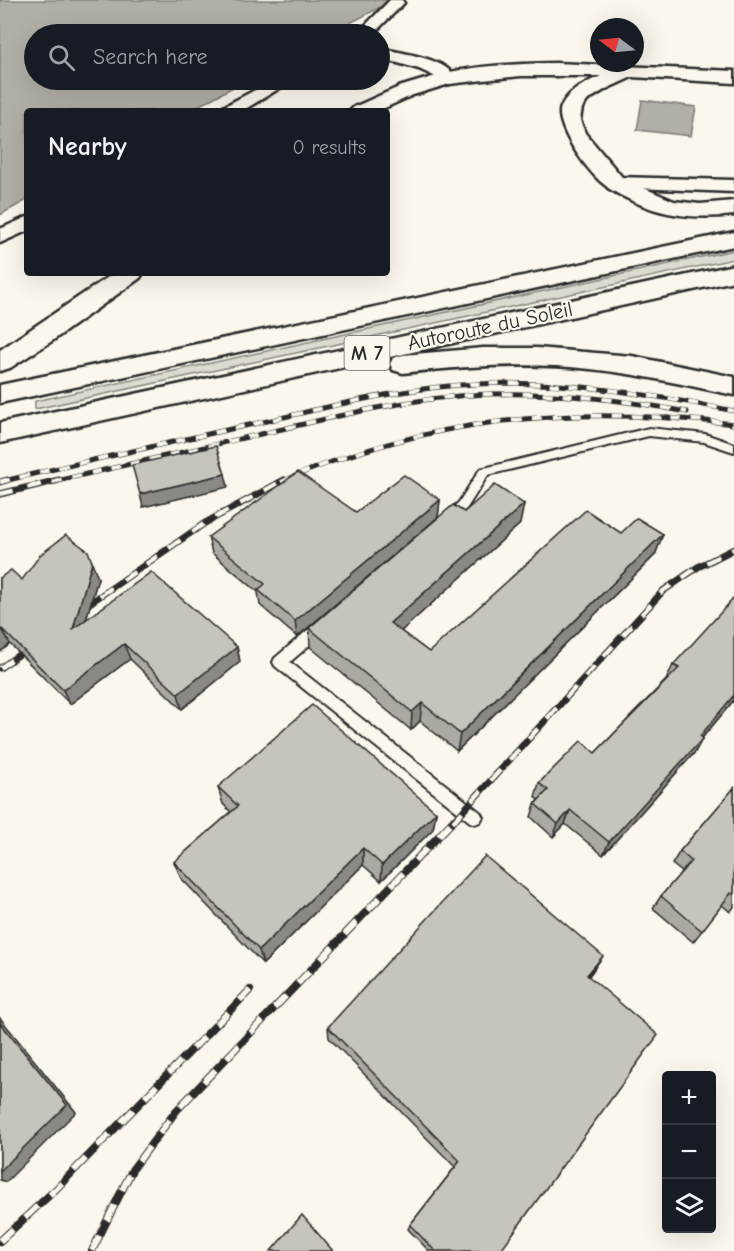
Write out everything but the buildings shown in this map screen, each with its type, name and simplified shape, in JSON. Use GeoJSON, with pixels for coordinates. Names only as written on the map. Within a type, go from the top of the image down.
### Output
{"type":"FeatureCollection","features":[{"type":"Feature","properties":{"kind":"main road"},"geometry":{"type":"LineString","coordinates":[[369,108],[406,91],[449,78],[537,69],[590,70]]}},
{"type":"Feature","properties":{"kind":"main road"},"geometry":{"type":"LineString","coordinates":[[629,72],[586,91],[570,108],[568,120],[583,146],[616,183],[652,203],[666,208],[694,211],[734,208]]}},
{"type":"Feature","properties":{"kind":"main road"},"geometry":{"type":"LineString","coordinates":[[644,72],[734,77]]}},
{"type":"Feature","properties":{"kind":"main road","name":"Autoroute du Soleil"},"geometry":{"type":"LineString","coordinates":[[0,394],[734,239]]}},
{"type":"Feature","properties":{"kind":"main road","name":"Autoroute du Soleil"},"geometry":{"type":"LineString","coordinates":[[0,433],[734,273]]}},
{"type":"Feature","properties":{"kind":"main road"},"geometry":{"type":"LineString","coordinates":[[0,362],[43,335],[126,276]]}},
{"type":"Feature","properties":{"kind":"main road"},"geometry":{"type":"LineString","coordinates":[[190,392],[437,360],[511,356],[552,356],[620,363],[734,386]]}},
{"type":"Feature","properties":{"kind":"street"},"geometry":{"type":"LineString","coordinates":[[375,24],[396,3]]}},
{"type":"Feature","properties":{"kind":"street"},"geometry":{"type":"LineString","coordinates":[[390,56],[421,64],[449,78]]}},
{"type":"Feature","properties":{"kind":"street"},"geometry":{"type":"LineString","coordinates":[[234,108],[267,90]]}},
{"type":"Feature","properties":{"kind":"street"},"geometry":{"type":"LineString","coordinates":[[616,183],[734,186]]}},
{"type":"Feature","properties":{"kind":"street"},"geometry":{"type":"LineString","coordinates":[[0,237],[24,225]]}},
{"type":"Feature","properties":{"kind":"lane"},"geometry":{"type":"LineString","coordinates":[[437,528],[463,505],[484,472],[649,432],[705,438],[734,448]]}},
{"type":"Feature","properties":{"kind":"lane"},"geometry":{"type":"LineString","coordinates":[[332,618],[280,662],[475,817]]}},
{"type":"Feature","properties":{"kind":"shaded area"},"geometry":{"type":"Polygon","coordinates":[[[0,0],[394,0],[348,24],[24,24],[24,90],[228,90],[195,108],[24,108],[24,202],[0,215],[0,0]]]}},
{"type":"Feature","properties":{"kind":"shaded area"},"geometry":{"type":"Polygon","coordinates":[[[642,100],[696,107],[691,136],[637,130],[642,100]]]}},
{"type":"Feature","properties":{"kind":"shaded area"},"geometry":{"type":"Polygon","coordinates":[[[734,250],[734,259],[35,409],[35,401],[734,250]]]}},
{"type":"Feature","properties":{"kind":"railway"},"geometry":{"type":"LineString","coordinates":[[7,480],[0,482],[339,404],[394,393],[449,386],[510,383],[574,386],[638,394],[734,411]]}},
{"type":"Feature","properties":{"kind":"railway"},"geometry":{"type":"LineString","coordinates":[[52,482],[354,413],[461,396],[563,395],[637,403],[687,412]]}},
{"type":"Feature","properties":{"kind":"railway"},"geometry":{"type":"LineString","coordinates":[[281,482],[337,460],[393,442],[503,421],[616,416],[674,418],[734,424]]}},
{"type":"Feature","properties":{"kind":"railway"},"geometry":{"type":"LineString","coordinates":[[0,494],[59,480]]}},
{"type":"Feature","properties":{"kind":"railway"},"geometry":{"type":"LineString","coordinates":[[77,612],[205,523],[284,480]]}},
{"type":"Feature","properties":{"kind":"railway"},"geometry":{"type":"LineString","coordinates":[[453,822],[663,591],[698,567],[734,549]]}},
{"type":"Feature","properties":{"kind":"railway"},"geometry":{"type":"LineString","coordinates":[[0,668],[34,644]]}},
{"type":"Feature","properties":{"kind":"railway"},"geometry":{"type":"LineString","coordinates":[[92,1251],[132,1170],[176,1111],[454,820]]}},
{"type":"Feature","properties":{"kind":"railway"},"geometry":{"type":"LineString","coordinates":[[0,1241],[56,1189],[250,990]]}}]}
